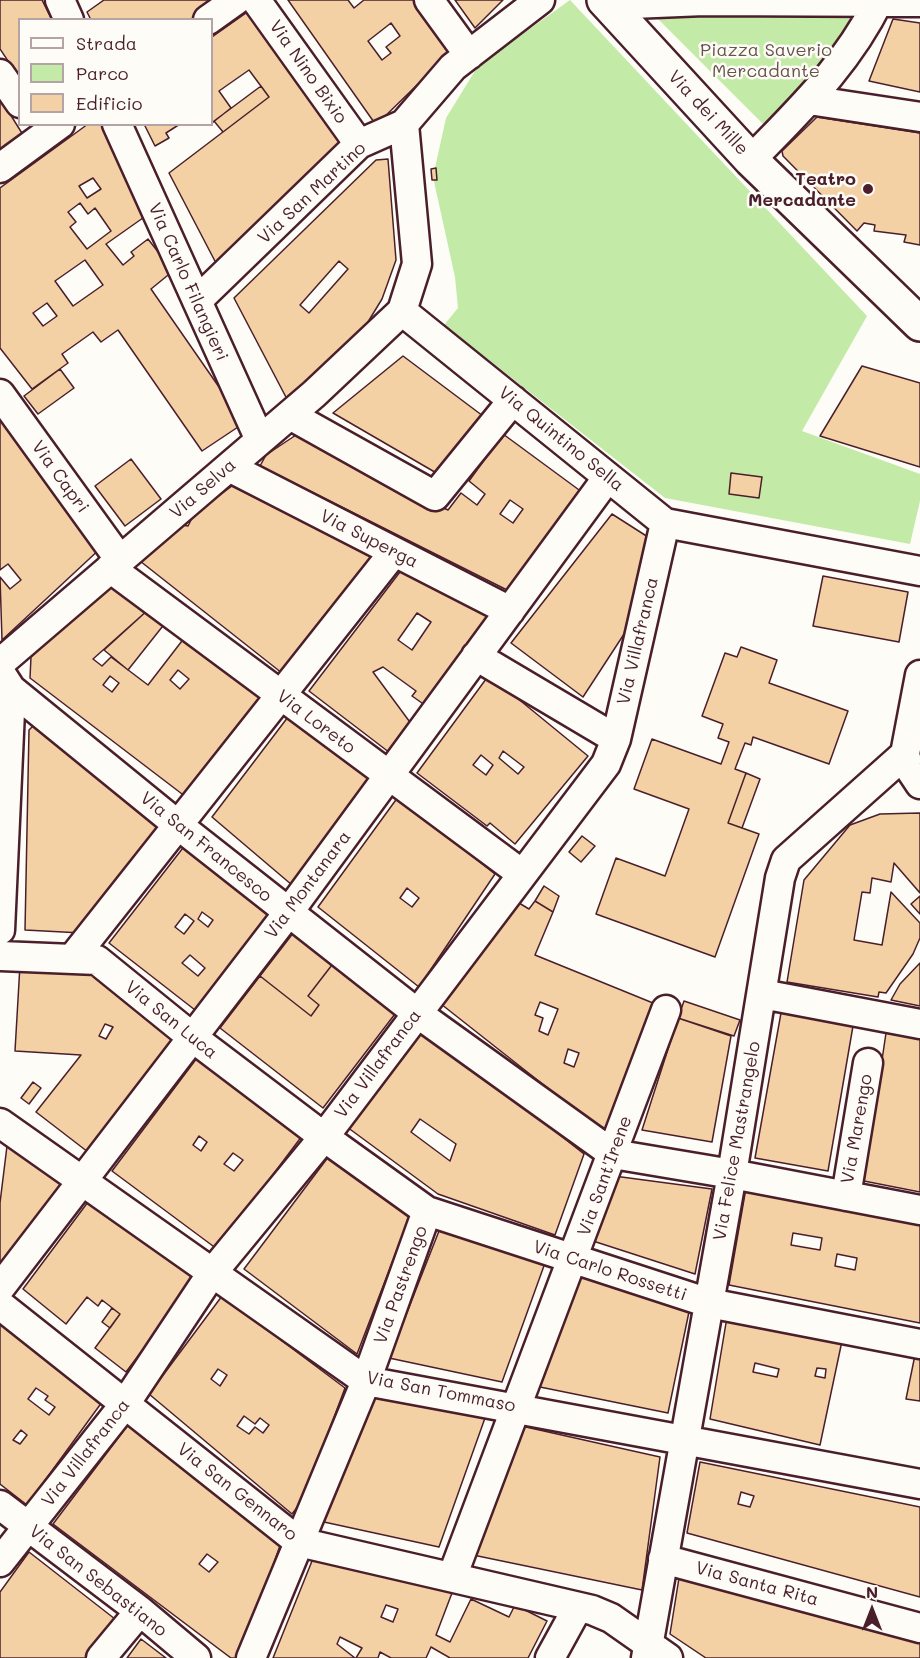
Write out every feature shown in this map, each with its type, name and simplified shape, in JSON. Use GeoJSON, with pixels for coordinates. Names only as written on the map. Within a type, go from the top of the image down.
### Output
{"type":"FeatureCollection","features":[{"type":"Feature","properties":{"kind":"street"},"geometry":{"type":"LineString","coordinates":[[60,0],[68,18]]}},
{"type":"Feature","properties":{"kind":"street"},"geometry":{"type":"LineString","coordinates":[[211,18],[236,0]]}},
{"type":"Feature","properties":{"kind":"street","name":"Via Nino Bixio"},"geometry":{"type":"LineString","coordinates":[[256,0],[359,144]]}},
{"type":"Feature","properties":{"kind":"street"},"geometry":{"type":"LineString","coordinates":[[429,0],[469,55]]}},
{"type":"Feature","properties":{"kind":"street","name":"Via San Martino"},"geometry":{"type":"LineString","coordinates":[[197,301],[359,144],[404,124],[453,67],[540,0]]}},
{"type":"Feature","properties":{"kind":"street"},"geometry":{"type":"LineString","coordinates":[[751,160],[809,100],[854,46],[879,0]]}},
{"type":"Feature","properties":{"kind":"street"},"geometry":{"type":"LineString","coordinates":[[606,2],[879,0],[920,2]]}},
{"type":"Feature","properties":{"kind":"street","name":"Via dei Mille"},"geometry":{"type":"LineString","coordinates":[[606,2],[751,160],[920,324]]}},
{"type":"Feature","properties":{"kind":"street"},"geometry":{"type":"LineString","coordinates":[[0,74],[18,100]]}},
{"type":"Feature","properties":{"kind":"street"},"geometry":{"type":"LineString","coordinates":[[809,100],[920,117]]}},
{"type":"Feature","properties":{"kind":"street"},"geometry":{"type":"LineString","coordinates":[[402,311],[417,264],[404,124]]}},
{"type":"Feature","properties":{"kind":"street","name":"Via Carlo Filangieri"},"geometry":{"type":"LineString","coordinates":[[118,126],[260,440]]}},
{"type":"Feature","properties":{"kind":"street"},"geometry":{"type":"LineString","coordinates":[[0,168],[46,129]]}},
{"type":"Feature","properties":{"kind":"street","name":"Via Quintino Sella"},"geometry":{"type":"LineString","coordinates":[[402,311],[665,523],[920,571]]}},
{"type":"Feature","properties":{"kind":"street","name":"Via Selva"},"geometry":{"type":"LineString","coordinates":[[4,675],[115,564],[290,415],[402,311]]}},
{"type":"Feature","properties":{"kind":"street","name":"Via Capri"},"geometry":{"type":"LineString","coordinates":[[0,394],[115,564]]}},
{"type":"Feature","properties":{"kind":"street"},"geometry":{"type":"LineString","coordinates":[[290,415],[435,496],[513,400]]}},
{"type":"Feature","properties":{"kind":"street","name":"Via Superga"},"geometry":{"type":"LineString","coordinates":[[229,467],[510,611]]}},
{"type":"Feature","properties":{"kind":"street","name":"Via Montanara"},"geometry":{"type":"LineString","coordinates":[[0,1288],[288,913],[608,477]]}},
{"type":"Feature","properties":{"kind":"street","name":"Via Villafranca"},"geometry":{"type":"LineString","coordinates":[[0,1562],[125,1404],[212,1273],[324,1137],[606,764],[616,739],[665,523]]}},
{"type":"Feature","properties":{"kind":"street"},"geometry":{"type":"LineString","coordinates":[[72,959],[394,552]]}},
{"type":"Feature","properties":{"kind":"street","name":"Via Loreto"},"geometry":{"type":"LineString","coordinates":[[115,564],[281,695],[522,874]]}},
{"type":"Feature","properties":{"kind":"street"},"geometry":{"type":"LineString","coordinates":[[476,656],[616,739]]}},
{"type":"Feature","properties":{"kind":"street"},"geometry":{"type":"LineString","coordinates":[[0,930],[4,675]]}},
{"type":"Feature","properties":{"kind":"street","name":"Via San Francesco"},"geometry":{"type":"LineString","coordinates":[[4,675],[178,825],[288,913],[417,1013],[613,1154],[920,1210]]}},
{"type":"Feature","properties":{"kind":"street"},"geometry":{"type":"LineString","coordinates":[[920,675],[905,754],[908,766],[920,784]]}},
{"type":"Feature","properties":{"kind":"street","name":"Via Felice Mastrangelo"},"geometry":{"type":"LineString","coordinates":[[654,1653],[663,1559],[732,1174],[780,878],[786,861],[905,754]]}},
{"type":"Feature","properties":{"kind":"street","name":"Via San Luca"},"geometry":{"type":"LineString","coordinates":[[0,956],[97,960],[192,1037],[324,1137]]}},
{"type":"Feature","properties":{"kind":"street"},"geometry":{"type":"LineString","coordinates":[[762,994],[920,1024]]}},
{"type":"Feature","properties":{"kind":"street","name":"Via Sant'Irene"},"geometry":{"type":"LineString","coordinates":[[452,1576],[666,1010]]}},
{"type":"Feature","properties":{"kind":"street","name":"Via Marengo"},"geometry":{"type":"LineString","coordinates":[[846,1196],[868,1063]]}},
{"type":"Feature","properties":{"kind":"street","name":"Via San Tommaso"},"geometry":{"type":"LineString","coordinates":[[0,1123],[366,1381],[685,1438],[920,1484]]}},
{"type":"Feature","properties":{"kind":"street","name":"Via Carlo Rossetti"},"geometry":{"type":"LineString","coordinates":[[324,1137],[427,1211],[709,1303],[920,1344]]}},
{"type":"Feature","properties":{"kind":"street","name":"Via Pastrengo"},"geometry":{"type":"LineString","coordinates":[[251,1658],[366,1381],[427,1211]]}},
{"type":"Feature","properties":{"kind":"street","name":"Via San Gennaro"},"geometry":{"type":"LineString","coordinates":[[0,1305],[299,1542],[578,1607],[611,1618],[654,1653]]}},
{"type":"Feature","properties":{"kind":"street","name":"Via San Sebastiano"},"geometry":{"type":"LineString","coordinates":[[0,1505],[140,1611],[196,1658]]}},
{"type":"Feature","properties":{"kind":"street","name":"Via Santa Rita"},"geometry":{"type":"LineString","coordinates":[[663,1559],[920,1628]]}},
{"type":"Feature","properties":{"kind":"street"},"geometry":{"type":"LineString","coordinates":[[550,1658],[578,1607]]}},
{"type":"Feature","properties":{"kind":"street"},"geometry":{"type":"LineString","coordinates":[[101,1658],[140,1611]]}},
{"type":"Feature","properties":{"kind":"green space"},"geometry":{"type":"Polygon","coordinates":[[[570,0],[867,316],[802,431],[920,474],[920,501],[910,544],[665,498],[444,325],[458,308],[455,277],[433,177],[446,118],[478,66],[570,0]]]}},
{"type":"Feature","properties":{"kind":"green space","name":"Piazza Saverio Mercadante"},"geometry":{"type":"Polygon","coordinates":[[[652,13],[853,13],[824,71],[763,124],[652,13]]]}},
{"type":"Feature","properties":{"kind":"building"},"geometry":{"type":"Polygon","coordinates":[[[0,0],[42,0],[51,18],[18,18],[18,76],[0,49],[0,0]]]}},
{"type":"Feature","properties":{"kind":"building"},"geometry":{"type":"Polygon","coordinates":[[[104,0],[231,0],[204,18],[90,18],[87,12],[104,0]]]}},
{"type":"Feature","properties":{"kind":"building"},"geometry":{"type":"Polygon","coordinates":[[[288,0],[348,0],[354,8],[364,0],[421,0],[455,48],[376,125],[288,0]],[[391,23],[368,41],[382,60],[391,53],[386,47],[400,36],[391,23]]]}},
{"type":"Feature","properties":{"kind":"building"},"geometry":{"type":"Polygon","coordinates":[[[455,0],[503,0],[475,28],[455,0]]]}},
{"type":"Feature","properties":{"kind":"building"},"geometry":{"type":"Polygon","coordinates":[[[256,6],[354,141],[217,265],[169,173],[269,97],[249,70],[219,91],[231,108],[213,122],[213,36],[256,6]]]}},
{"type":"Feature","properties":{"kind":"building"},"geometry":{"type":"Polygon","coordinates":[[[893,19],[920,23],[920,92],[869,81],[893,19]]]}},
{"type":"Feature","properties":{"kind":"building"},"geometry":{"type":"Polygon","coordinates":[[[261,86],[269,97],[223,132],[214,121],[261,86]]]}},
{"type":"Feature","properties":{"kind":"building"},"geometry":{"type":"Polygon","coordinates":[[[0,98],[25,138],[0,156],[0,98]]]}},
{"type":"Feature","properties":{"kind":"building","name":"Teatro Mercadante"},"geometry":{"type":"Polygon","coordinates":[[[817,117],[920,133],[920,245],[904,242],[906,235],[874,231],[875,225],[864,223],[857,231],[783,156],[782,151],[817,117]]]}},
{"type":"Feature","properties":{"kind":"building"},"geometry":{"type":"Polygon","coordinates":[[[85,126],[110,126],[133,182],[128,185],[150,213],[106,244],[123,265],[134,256],[131,252],[148,239],[173,271],[151,289],[244,423],[202,451],[118,330],[101,342],[93,332],[62,354],[68,363],[32,389],[0,348],[0,188],[85,126]],[[93,178],[79,186],[87,198],[101,189],[93,178]],[[80,203],[68,212],[76,222],[70,227],[87,249],[111,231],[95,208],[88,214],[80,203]],[[85,260],[55,281],[73,306],[103,285],[85,260]],[[47,303],[33,313],[43,326],[57,316],[47,303]]]}},
{"type":"Feature","properties":{"kind":"building"},"geometry":{"type":"Polygon","coordinates":[[[145,126],[177,126],[166,133],[169,138],[155,146],[145,126]]]}},
{"type":"Feature","properties":{"kind":"building"},"geometry":{"type":"Polygon","coordinates":[[[388,159],[396,260],[382,299],[349,353],[288,401],[234,298],[376,160],[388,159]],[[339,261],[300,305],[309,313],[348,269],[339,261]]]}},
{"type":"Feature","properties":{"kind":"building"},"geometry":{"type":"Polygon","coordinates":[[[436,168],[437,180],[432,180],[431,169],[436,168]]]}},
{"type":"Feature","properties":{"kind":"building"},"geometry":{"type":"Polygon","coordinates":[[[403,356],[487,419],[445,478],[333,413],[403,356]]]}},
{"type":"Feature","properties":{"kind":"building"},"geometry":{"type":"Polygon","coordinates":[[[862,366],[920,383],[920,467],[820,436],[862,366]]]}},
{"type":"Feature","properties":{"kind":"building"},"geometry":{"type":"Polygon","coordinates":[[[60,369],[74,388],[38,414],[24,396],[60,369]]]}},
{"type":"Feature","properties":{"kind":"building"},"geometry":{"type":"Polygon","coordinates":[[[0,409],[102,547],[2,640],[0,577],[10,589],[21,580],[8,564],[0,570],[0,409]]]}},
{"type":"Feature","properties":{"kind":"building"},"geometry":{"type":"Polygon","coordinates":[[[503,434],[590,498],[517,595],[260,466],[266,455],[296,435],[448,510],[461,493],[477,505],[485,494],[469,481],[503,434]],[[510,500],[500,514],[513,523],[523,509],[510,500]]]}},
{"type":"Feature","properties":{"kind":"building"},"geometry":{"type":"Polygon","coordinates":[[[131,459],[161,499],[125,526],[95,486],[131,459]]]}},
{"type":"Feature","properties":{"kind":"building"},"geometry":{"type":"Polygon","coordinates":[[[731,473],[762,477],[759,498],[729,494],[731,473]]]}},
{"type":"Feature","properties":{"kind":"building"},"geometry":{"type":"Polygon","coordinates":[[[232,486],[375,557],[287,677],[140,561],[182,525],[188,526],[194,514],[232,486]]]}},
{"type":"Feature","properties":{"kind":"building"},"geometry":{"type":"Polygon","coordinates":[[[612,514],[648,537],[628,628],[583,697],[511,643],[612,514]]]}},
{"type":"Feature","properties":{"kind":"building"},"geometry":{"type":"Polygon","coordinates":[[[403,568],[496,620],[429,708],[412,696],[416,691],[383,667],[373,672],[415,729],[394,756],[309,691],[403,568]],[[417,613],[398,640],[412,650],[431,622],[417,613]]]}},
{"type":"Feature","properties":{"kind":"building"},"geometry":{"type":"Polygon","coordinates":[[[823,576],[908,592],[899,642],[813,626],[823,576]]]}},
{"type":"Feature","properties":{"kind":"building"},"geometry":{"type":"Polygon","coordinates":[[[112,581],[149,609],[93,659],[102,666],[111,657],[148,685],[185,637],[263,695],[186,797],[30,678],[31,657],[112,581]],[[178,670],[170,680],[180,689],[189,679],[178,670]],[[110,676],[103,685],[112,692],[119,683],[110,676]]]}},
{"type":"Feature","properties":{"kind":"building"},"geometry":{"type":"Polygon","coordinates":[[[149,609],[166,622],[128,670],[104,650],[149,609]]]}},
{"type":"Feature","properties":{"kind":"building"},"geometry":{"type":"Polygon","coordinates":[[[741,647],[777,660],[769,683],[848,711],[829,764],[753,737],[751,745],[745,743],[735,769],[746,773],[728,823],[759,834],[715,957],[596,914],[616,858],[665,876],[689,809],[634,789],[652,739],[721,764],[729,742],[718,738],[723,724],[702,716],[725,653],[737,657],[741,647]]]}},
{"type":"Feature","properties":{"kind":"building"},"geometry":{"type":"Polygon","coordinates":[[[489,675],[588,756],[515,844],[490,823],[487,826],[417,773],[489,675]],[[503,751],[499,758],[518,774],[524,767],[503,751]],[[481,755],[473,765],[486,775],[493,765],[481,755]]]}},
{"type":"Feature","properties":{"kind":"building"},"geometry":{"type":"Polygon","coordinates":[[[288,717],[374,780],[292,885],[212,817],[288,717]]]}},
{"type":"Feature","properties":{"kind":"building"},"geometry":{"type":"Polygon","coordinates":[[[38,721],[164,824],[82,933],[25,930],[29,730],[38,721]]]}},
{"type":"Feature","properties":{"kind":"building"},"geometry":{"type":"Polygon","coordinates":[[[746,773],[760,779],[742,828],[728,823],[746,773]]]}},
{"type":"Feature","properties":{"kind":"building"},"geometry":{"type":"Polygon","coordinates":[[[398,797],[495,874],[419,987],[318,907],[398,797]],[[407,888],[400,898],[412,907],[419,898],[407,888]]]}},
{"type":"Feature","properties":{"kind":"building"},"geometry":{"type":"Polygon","coordinates":[[[920,813],[920,893],[894,863],[891,882],[872,878],[870,893],[862,892],[854,940],[882,945],[891,892],[920,923],[920,938],[913,954],[886,993],[879,992],[878,997],[787,982],[804,880],[850,825],[880,814],[920,813]]]}},
{"type":"Feature","properties":{"kind":"building"},"geometry":{"type":"Polygon","coordinates":[[[582,836],[595,846],[581,862],[569,852],[582,836]]]}},
{"type":"Feature","properties":{"kind":"building"},"geometry":{"type":"Polygon","coordinates":[[[186,844],[273,911],[195,1010],[109,943],[186,844]],[[202,912],[198,919],[208,927],[213,920],[202,912]],[[185,914],[175,927],[184,934],[194,921],[185,914]],[[190,955],[182,963],[198,976],[205,968],[190,955]]]}},
{"type":"Feature","properties":{"kind":"building"},"geometry":{"type":"Polygon","coordinates":[[[544,886],[559,896],[553,912],[535,901],[544,886]]]}},
{"type":"Feature","properties":{"kind":"building"},"geometry":{"type":"Polygon","coordinates":[[[920,896],[920,914],[911,904],[920,896]]]}},
{"type":"Feature","properties":{"kind":"building"},"geometry":{"type":"Polygon","coordinates":[[[535,901],[553,912],[535,955],[653,1003],[607,1128],[597,1127],[441,1004],[519,903],[529,909],[535,901]],[[540,1002],[535,1015],[543,1018],[539,1031],[548,1035],[558,1009],[540,1002]],[[568,1049],[564,1063],[574,1067],[579,1053],[568,1049]]]}},
{"type":"Feature","properties":{"kind":"building"},"geometry":{"type":"Polygon","coordinates":[[[294,932],[335,961],[308,996],[319,1005],[311,1016],[260,976],[294,932]]]}},
{"type":"Feature","properties":{"kind":"building"},"geometry":{"type":"Polygon","coordinates":[[[335,961],[398,1010],[323,1108],[220,1028],[260,976],[311,1016],[319,1005],[308,996],[335,961]]]}},
{"type":"Feature","properties":{"kind":"building"},"geometry":{"type":"Polygon","coordinates":[[[920,963],[920,1006],[891,1000],[900,984],[920,963]]]}},
{"type":"Feature","properties":{"kind":"building"},"geometry":{"type":"Polygon","coordinates":[[[20,965],[87,971],[175,1039],[88,1152],[36,1112],[81,1055],[15,1051],[20,965]],[[105,1024],[99,1036],[106,1039],[113,1027],[105,1024]]]}},
{"type":"Feature","properties":{"kind":"building"},"geometry":{"type":"Polygon","coordinates":[[[684,1001],[740,1020],[734,1036],[678,1018],[684,1001]]]}},
{"type":"Feature","properties":{"kind":"building"},"geometry":{"type":"Polygon","coordinates":[[[781,1013],[853,1026],[828,1171],[755,1158],[781,1013]]]}},
{"type":"Feature","properties":{"kind":"building"},"geometry":{"type":"Polygon","coordinates":[[[678,1018],[731,1036],[712,1142],[642,1130],[678,1018]]]}},
{"type":"Feature","properties":{"kind":"building"},"geometry":{"type":"Polygon","coordinates":[[[422,1026],[584,1154],[555,1235],[438,1194],[347,1127],[422,1026]],[[420,1119],[411,1132],[450,1161],[456,1144],[420,1119]]]}},
{"type":"Feature","properties":{"kind":"building"},"geometry":{"type":"Polygon","coordinates":[[[886,1033],[920,1039],[920,1192],[864,1181],[886,1033]]]}},
{"type":"Feature","properties":{"kind":"building"},"geometry":{"type":"Polygon","coordinates":[[[200,1054],[305,1132],[217,1249],[112,1171],[200,1054]],[[199,1136],[193,1145],[201,1151],[207,1142],[199,1136]],[[233,1153],[224,1164],[234,1171],[243,1160],[233,1153]]]}},
{"type":"Feature","properties":{"kind":"building"},"geometry":{"type":"Polygon","coordinates":[[[33,1082],[41,1088],[29,1104],[21,1098],[33,1082]]]}},
{"type":"Feature","properties":{"kind":"building"},"geometry":{"type":"Polygon","coordinates":[[[16,1136],[69,1180],[0,1265],[0,1203],[7,1146],[16,1136]]]}},
{"type":"Feature","properties":{"kind":"building"},"geometry":{"type":"Polygon","coordinates":[[[329,1156],[410,1216],[357,1354],[244,1269],[329,1156]]]}},
{"type":"Feature","properties":{"kind":"building"},"geometry":{"type":"Polygon","coordinates":[[[614,1176],[712,1189],[695,1274],[593,1241],[614,1176]]]}},
{"type":"Feature","properties":{"kind":"building"},"geometry":{"type":"Polygon","coordinates":[[[746,1188],[920,1222],[920,1323],[729,1285],[746,1188]],[[793,1233],[791,1245],[820,1250],[822,1238],[793,1233]],[[837,1254],[835,1266],[855,1270],[857,1258],[837,1254]]]}},
{"type":"Feature","properties":{"kind":"building"},"geometry":{"type":"Polygon","coordinates":[[[91,1198],[197,1278],[126,1372],[95,1348],[120,1314],[102,1300],[98,1306],[87,1297],[66,1324],[23,1289],[91,1198]]]}},
{"type":"Feature","properties":{"kind":"building"},"geometry":{"type":"Polygon","coordinates":[[[439,1231],[545,1263],[502,1382],[389,1358],[439,1231]]]}},
{"type":"Feature","properties":{"kind":"building"},"geometry":{"type":"Polygon","coordinates":[[[581,1272],[690,1307],[668,1413],[540,1387],[581,1272]]]}},
{"type":"Feature","properties":{"kind":"building"},"geometry":{"type":"Polygon","coordinates":[[[222,1296],[345,1388],[303,1500],[292,1514],[149,1394],[222,1296]],[[218,1369],[211,1379],[220,1386],[227,1375],[218,1369]],[[244,1416],[237,1426],[249,1434],[255,1427],[263,1433],[269,1425],[260,1418],[255,1424],[244,1416]]]}},
{"type":"Feature","properties":{"kind":"building"},"geometry":{"type":"Polygon","coordinates":[[[112,1308],[120,1314],[110,1328],[102,1322],[112,1308]]]}},
{"type":"Feature","properties":{"kind":"building"},"geometry":{"type":"Polygon","coordinates":[[[0,1317],[105,1398],[27,1505],[0,1484],[0,1317]],[[36,1388],[28,1399],[49,1415],[55,1407],[45,1400],[48,1396],[36,1388]],[[21,1430],[13,1440],[20,1444],[27,1435],[21,1430]]]}},
{"type":"Feature","properties":{"kind":"building"},"geometry":{"type":"Polygon","coordinates":[[[727,1317],[842,1341],[820,1445],[710,1419],[727,1317]],[[755,1363],[753,1372],[777,1377],[779,1369],[755,1363]],[[817,1368],[815,1376],[825,1378],[826,1369],[817,1368]]]}},
{"type":"Feature","properties":{"kind":"building"},"geometry":{"type":"Polygon","coordinates":[[[915,1355],[920,1356],[920,1401],[906,1399],[915,1355]]]}},
{"type":"Feature","properties":{"kind":"building"},"geometry":{"type":"Polygon","coordinates":[[[375,1394],[485,1418],[439,1547],[324,1522],[375,1394]]]}},
{"type":"Feature","properties":{"kind":"building"},"geometry":{"type":"Polygon","coordinates":[[[131,1421],[281,1543],[240,1658],[231,1658],[53,1524],[131,1421]],[[207,1554],[199,1564],[209,1572],[218,1562],[207,1554]]]}},
{"type":"Feature","properties":{"kind":"building"},"geometry":{"type":"Polygon","coordinates":[[[517,1425],[660,1457],[642,1590],[473,1555],[517,1425]]]}},
{"type":"Feature","properties":{"kind":"building"},"geometry":{"type":"Polygon","coordinates":[[[700,1462],[920,1507],[920,1597],[687,1533],[700,1462]],[[741,1492],[738,1504],[750,1507],[754,1496],[741,1492]]]}},
{"type":"Feature","properties":{"kind":"building"},"geometry":{"type":"Polygon","coordinates":[[[29,1552],[115,1619],[86,1658],[0,1658],[0,1592],[29,1552]]]}},
{"type":"Feature","properties":{"kind":"building"},"geometry":{"type":"Polygon","coordinates":[[[314,1556],[452,1593],[436,1635],[450,1642],[471,1599],[509,1617],[515,1605],[547,1621],[528,1658],[450,1658],[431,1647],[426,1658],[391,1658],[380,1652],[378,1658],[356,1658],[362,1648],[340,1637],[337,1644],[355,1658],[273,1658],[314,1556]],[[386,1605],[381,1617],[393,1622],[398,1609],[386,1605]]]}},
{"type":"Feature","properties":{"kind":"building"},"geometry":{"type":"Polygon","coordinates":[[[679,1578],[920,1643],[920,1658],[706,1658],[670,1634],[679,1578]]]}},
{"type":"Feature","properties":{"kind":"building"},"geometry":{"type":"Polygon","coordinates":[[[141,1639],[166,1658],[127,1658],[141,1639]]]}},
{"type":"Feature","properties":{"kind":"place","name":"Teatro Mercadante"},"geometry":{"type":"Point","coordinates":[868,189]}}]}
